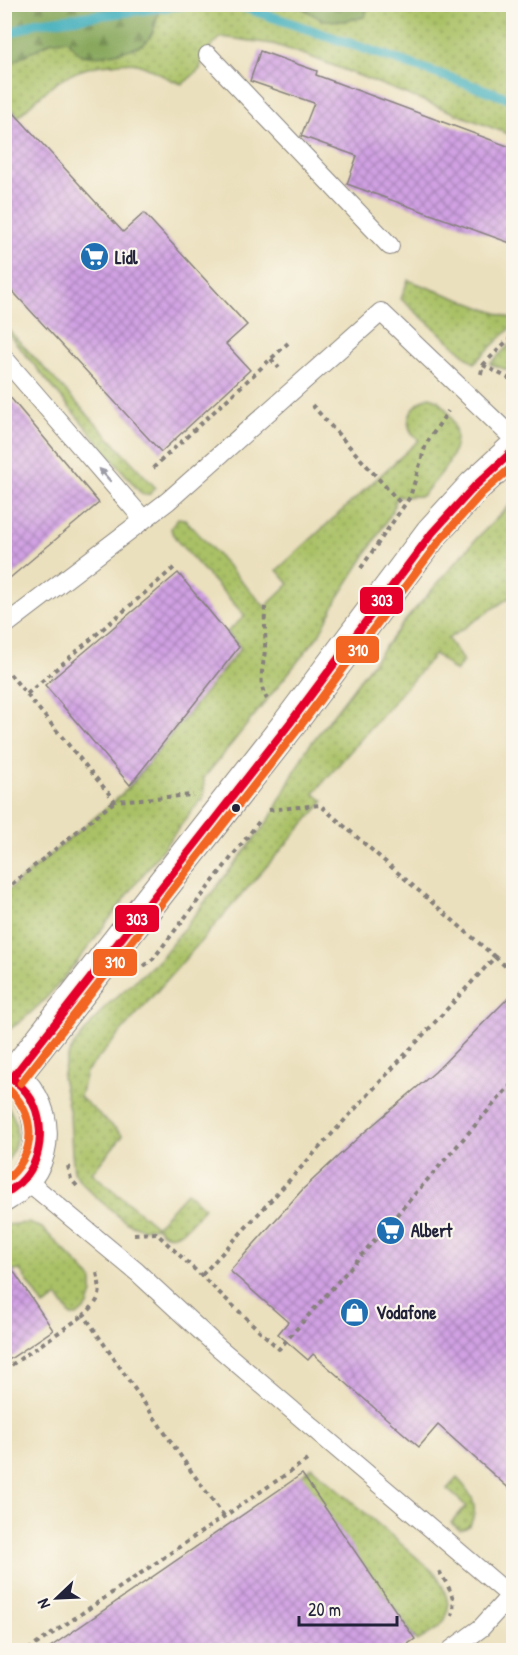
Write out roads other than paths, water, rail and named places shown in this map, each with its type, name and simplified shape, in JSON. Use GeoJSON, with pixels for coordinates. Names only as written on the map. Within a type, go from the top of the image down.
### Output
{"type":"FeatureCollection","features":[{"type":"Feature","properties":{"kind":"street"},"geometry":{"type":"LineString","coordinates":[[14,1187],[36,1160],[41,1137],[38,1114],[29,1094],[9,1074],[290,723],[432,533],[475,486],[513,450]]}},
{"type":"Feature","properties":{"kind":"lane"},"geometry":{"type":"LineString","coordinates":[[208,55],[390,246]]}},
{"type":"Feature","properties":{"kind":"lane"},"geometry":{"type":"LineString","coordinates":[[4,626],[168,501],[381,312],[513,439]]}},
{"type":"Feature","properties":{"kind":"lane"},"geometry":{"type":"LineString","coordinates":[[4,358],[143,519]]}},
{"type":"Feature","properties":{"kind":"lane"},"geometry":{"type":"LineString","coordinates":[[14,1187],[72,1217],[137,1272],[218,1347],[512,1597],[481,1628],[451,1650]]}},
{"type":"Feature","properties":{"kind":"waterway"},"geometry":{"type":"LineString","coordinates":[[4,36],[35,23],[190,4]]}},
{"type":"Feature","properties":{"kind":"waterway"},"geometry":{"type":"LineString","coordinates":[[235,4],[514,100]]}},
{"type":"Feature","properties":{"kind":"place","name":"Lidl"},"geometry":{"type":"Point","coordinates":[94,257]}},
{"type":"Feature","properties":{"kind":"place","name":"Albert"},"geometry":{"type":"Point","coordinates":[390,1230]}},
{"type":"Feature","properties":{"kind":"place","name":"Vodafone"},"geometry":{"type":"Point","coordinates":[355,1312]}}]}
